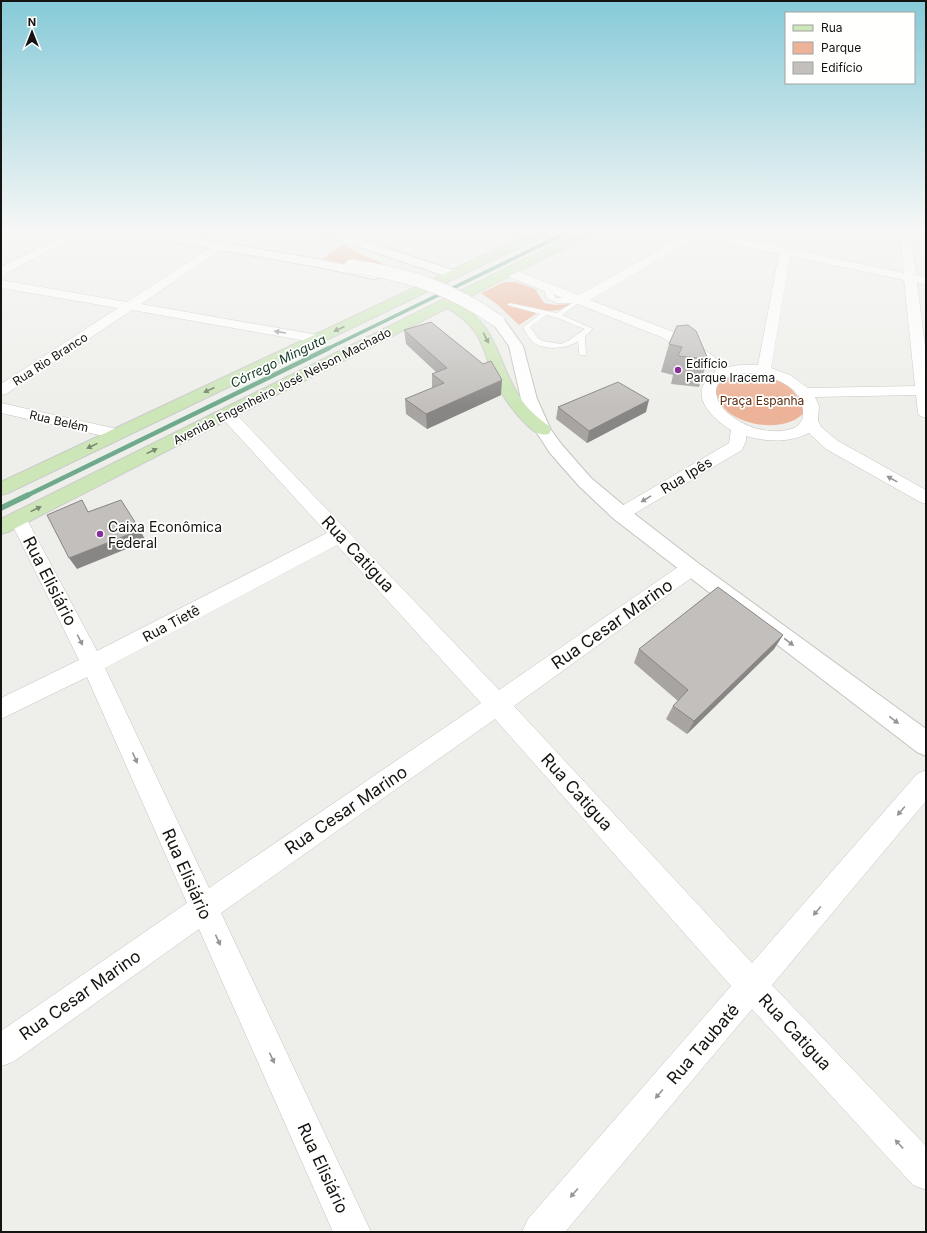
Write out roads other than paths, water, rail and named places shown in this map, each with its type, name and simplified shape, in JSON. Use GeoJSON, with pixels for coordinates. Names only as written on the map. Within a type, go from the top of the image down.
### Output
{"type":"FeatureCollection","features":[{"type":"Feature","properties":{"kind":"main road","name":"Avenida Engenheiro José Nelson Machado"},"geometry":{"type":"LineString","coordinates":[[9,522],[227,414],[378,325],[418,292]]}},
{"type":"Feature","properties":{"kind":"main road"},"geometry":{"type":"LineString","coordinates":[[450,292],[472,303],[498,321]]}},
{"type":"Feature","properties":{"kind":"main road"},"geometry":{"type":"LineString","coordinates":[[464,292],[479,300],[498,321],[516,346],[529,399],[543,430],[556,449],[585,482],[621,514],[691,568],[926,744]]}},
{"type":"Feature","properties":{"kind":"main road","name":"Avenida Engenheiro José Nelson Machado"},"geometry":{"type":"LineString","coordinates":[[1,490],[318,339],[378,325],[448,303],[470,292]]}},
{"type":"Feature","properties":{"kind":"main road"},"geometry":{"type":"LineString","coordinates":[[448,303],[463,310],[479,326],[489,343],[507,389],[517,406],[543,430]]}},
{"type":"Feature","properties":{"kind":"street"},"geometry":{"type":"LineString","coordinates":[[43,292],[318,339]]}},
{"type":"Feature","properties":{"kind":"street","name":"Rua Rio Branco"},"geometry":{"type":"LineString","coordinates":[[1,391],[152,292]]}},
{"type":"Feature","properties":{"kind":"street"},"geometry":{"type":"LineString","coordinates":[[557,292],[678,340],[693,348],[725,371]]}},
{"type":"Feature","properties":{"kind":"street"},"geometry":{"type":"LineString","coordinates":[[580,300],[595,292]]}},
{"type":"Feature","properties":{"kind":"street"},"geometry":{"type":"LineString","coordinates":[[764,370],[778,292]]}},
{"type":"Feature","properties":{"kind":"street"},"geometry":{"type":"LineString","coordinates":[[911,292],[925,390],[926,413]]}},
{"type":"Feature","properties":{"kind":"street"},"geometry":{"type":"LineString","coordinates":[[810,422],[804,429],[795,433],[766,436],[751,433],[728,422],[712,406],[709,398],[710,386],[718,375],[725,371],[742,369],[764,370],[788,380],[805,393],[811,402],[810,422],[815,430],[832,446],[926,498]]}},
{"type":"Feature","properties":{"kind":"street"},"geometry":{"type":"LineString","coordinates":[[805,393],[925,390]]}},
{"type":"Feature","properties":{"kind":"street","name":"Rua Belém"},"geometry":{"type":"LineString","coordinates":[[1,408],[117,434]]}},
{"type":"Feature","properties":{"kind":"street","name":"Rua Catigua"},"geometry":{"type":"LineString","coordinates":[[227,414],[498,705],[752,986],[926,1172]]}},
{"type":"Feature","properties":{"kind":"street"},"geometry":{"type":"LineString","coordinates":[[736,446],[739,428]]}},
{"type":"Feature","properties":{"kind":"street","name":"Rua Ipês"},"geometry":{"type":"LineString","coordinates":[[621,514],[736,446],[754,441],[801,438],[818,441],[832,446]]}},
{"type":"Feature","properties":{"kind":"street","name":"Rua Elisiário"},"geometry":{"type":"LineString","coordinates":[[9,522],[92,664],[352,1232]]}},
{"type":"Feature","properties":{"kind":"street","name":"Rua Tietê"},"geometry":{"type":"LineString","coordinates":[[1,709],[92,664],[340,535]]}},
{"type":"Feature","properties":{"kind":"street","name":"Rua Cesar Marino"},"geometry":{"type":"LineString","coordinates":[[1,1050],[203,908],[498,705],[691,568]]}},
{"type":"Feature","properties":{"kind":"street","name":"Rua Taubaté"},"geometry":{"type":"LineString","coordinates":[[541,1232],[926,782]]}},
{"type":"Feature","properties":{"kind":"lane"},"geometry":{"type":"LineString","coordinates":[[558,315],[580,300]]}},
{"type":"Feature","properties":{"kind":"lane"},"geometry":{"type":"LineString","coordinates":[[510,305],[558,315],[590,329],[571,343],[561,346],[550,346],[535,340],[526,327],[545,313]]}},
{"type":"Feature","properties":{"kind":"lane"},"geometry":{"type":"LineString","coordinates":[[582,335],[583,354]]}},
{"type":"Feature","properties":{"kind":"waterway","name":"Córrego Minguta"},"geometry":{"type":"LineString","coordinates":[[327,349],[445,292]]}},
{"type":"Feature","properties":{"kind":"waterway","name":"Córrego Minguta"},"geometry":{"type":"LineString","coordinates":[[26,496],[329,348]]}},
{"type":"Feature","properties":{"kind":"waterway","name":"Córrego Minguta"},"geometry":{"type":"LineString","coordinates":[[1,508],[28,495]]}},
{"type":"Feature","properties":{"kind":"place","name":"Edifício Parque Iracema"},"geometry":{"type":"Point","coordinates":[678,370]}},
{"type":"Feature","properties":{"kind":"place","name":"Caixa Econômica Federal"},"geometry":{"type":"Point","coordinates":[100,534]}},
{"type":"Feature","properties":{"kind":"park label","name":"Praça Espanha"},"geometry":{"type":"Point","coordinates":[762,400]}}]}
